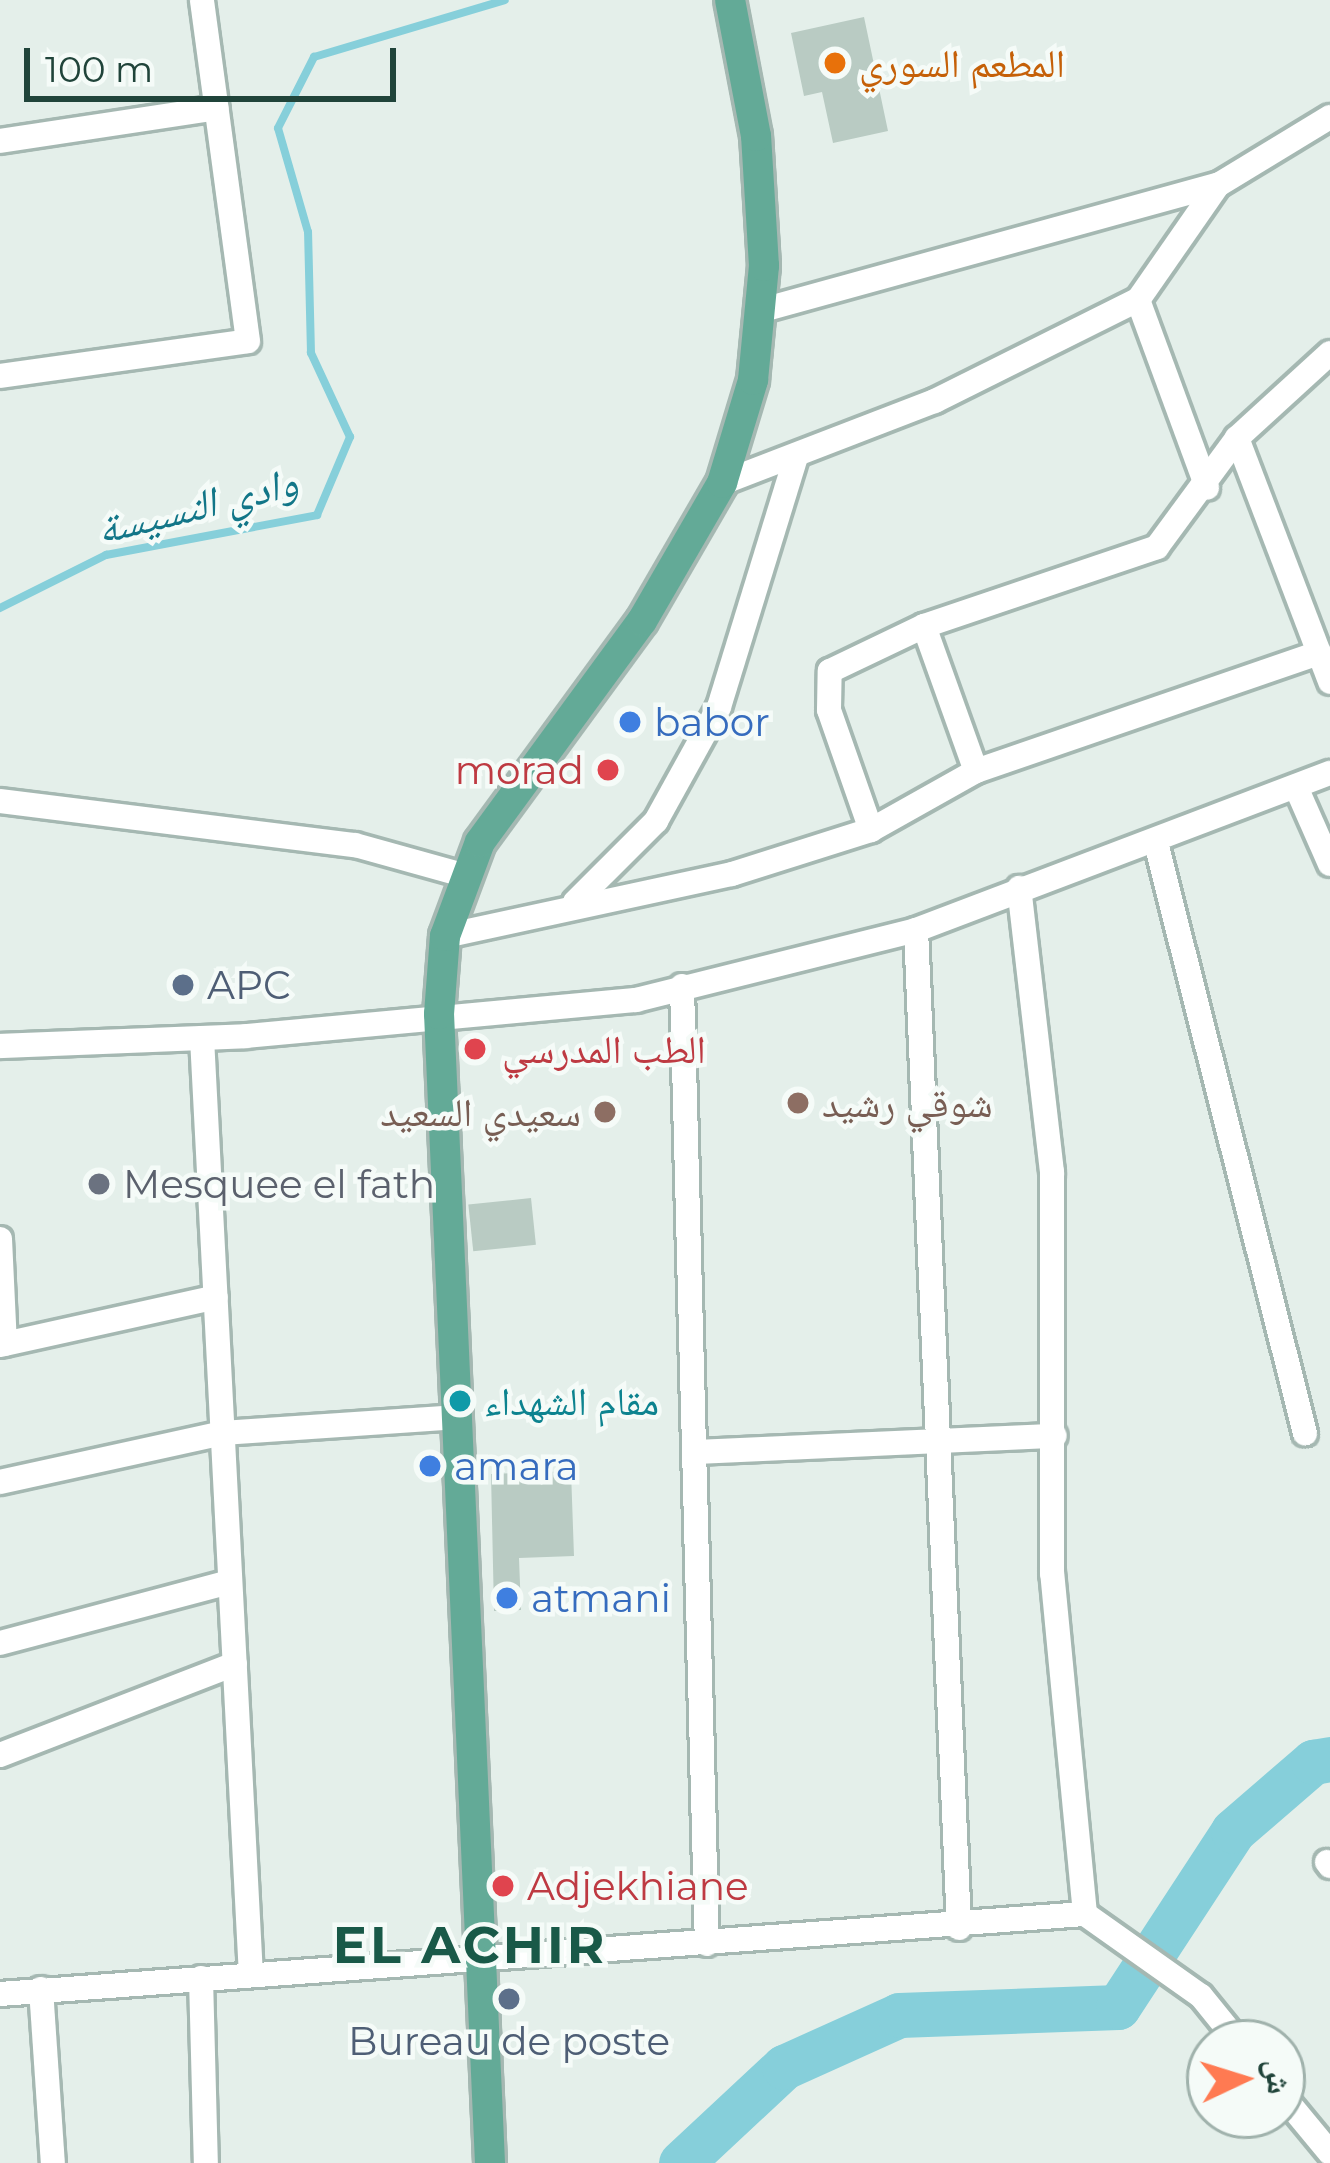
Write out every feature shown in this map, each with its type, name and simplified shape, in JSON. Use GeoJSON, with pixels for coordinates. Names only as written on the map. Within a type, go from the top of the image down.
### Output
{"type":"FeatureCollection","features":[{"type":"Feature","properties":{"kind":"main road"},"geometry":{"type":"LineString","coordinates":[[490,2163],[439,1014],[445,936],[467,876],[517,784],[642,621],[722,483],[752,380],[759,311],[756,136],[730,0]]}},
{"type":"Feature","properties":{"kind":"street"},"geometry":{"type":"LineString","coordinates":[[0,376],[248,341],[202,0]]}},
{"type":"Feature","properties":{"kind":"street"},"geometry":{"type":"LineString","coordinates":[[0,141],[217,108]]}},
{"type":"Feature","properties":{"kind":"street"},"geometry":{"type":"LineString","coordinates":[[1304,141],[1330,117]]}},
{"type":"Feature","properties":{"kind":"street"},"geometry":{"type":"LineString","coordinates":[[759,311],[1218,185],[1330,132]]}},
{"type":"Feature","properties":{"kind":"street"},"geometry":{"type":"LineString","coordinates":[[722,483],[935,401],[1138,300],[1218,185]]}},
{"type":"Feature","properties":{"kind":"street"},"geometry":{"type":"LineString","coordinates":[[1138,300],[1208,488]]}},
{"type":"Feature","properties":{"kind":"street"},"geometry":{"type":"LineString","coordinates":[[871,830],[829,710],[830,671],[924,626],[1157,548],[1208,488],[1237,438],[1330,353]]}},
{"type":"Feature","properties":{"kind":"street"},"geometry":{"type":"LineString","coordinates":[[1237,438],[1330,682]]}},
{"type":"Feature","properties":{"kind":"street"},"geometry":{"type":"LineString","coordinates":[[574,902],[656,821],[718,707],[796,456]]}},
{"type":"Feature","properties":{"kind":"street"},"geometry":{"type":"LineString","coordinates":[[924,626],[976,771]]}},
{"type":"Feature","properties":{"kind":"street"},"geometry":{"type":"LineString","coordinates":[[445,936],[574,902],[732,874],[871,830],[976,771],[1319,653]]}},
{"type":"Feature","properties":{"kind":"street"},"geometry":{"type":"LineString","coordinates":[[0,1046],[202,1038],[636,1000],[916,930],[1019,888],[1156,843],[1330,773]]}},
{"type":"Feature","properties":{"kind":"street"},"geometry":{"type":"LineString","coordinates":[[1296,787],[1330,864]]}},
{"type":"Feature","properties":{"kind":"street"},"geometry":{"type":"LineString","coordinates":[[0,801],[355,844],[467,876]]}},
{"type":"Feature","properties":{"kind":"street"},"geometry":{"type":"LineString","coordinates":[[1156,843],[1305,1433]]}},
{"type":"Feature","properties":{"kind":"street"},"geometry":{"type":"LineString","coordinates":[[1019,888],[1052,1172],[1052,1574],[1085,1914]]}},
{"type":"Feature","properties":{"kind":"street"},"geometry":{"type":"LineString","coordinates":[[916,930],[958,1928]]}},
{"type":"Feature","properties":{"kind":"street"},"geometry":{"type":"LineString","coordinates":[[682,986],[707,1944]]}},
{"type":"Feature","properties":{"kind":"street"},"geometry":{"type":"LineString","coordinates":[[202,1038],[251,1975]]}},
{"type":"Feature","properties":{"kind":"street"},"geometry":{"type":"LineString","coordinates":[[0,1239],[3,1344],[216,1297]]}},
{"type":"Feature","properties":{"kind":"street"},"geometry":{"type":"LineString","coordinates":[[0,1482],[223,1433],[457,1417]]}},
{"type":"Feature","properties":{"kind":"street"},"geometry":{"type":"LineString","coordinates":[[697,1452],[940,1437],[1055,1436]]}},
{"type":"Feature","properties":{"kind":"street"},"geometry":{"type":"LineString","coordinates":[[0,1643],[230,1582]]}},
{"type":"Feature","properties":{"kind":"street"},"geometry":{"type":"LineString","coordinates":[[0,1755],[235,1664]]}},
{"type":"Feature","properties":{"kind":"street"},"geometry":{"type":"LineString","coordinates":[[0,1994],[958,1928],[1085,1914],[1201,1996],[1220,2019]]}},
{"type":"Feature","properties":{"kind":"street"},"geometry":{"type":"LineString","coordinates":[[201,1978],[206,2163]]}},
{"type":"Feature","properties":{"kind":"street"},"geometry":{"type":"LineString","coordinates":[[41,1989],[53,2163]]}},
{"type":"Feature","properties":{"kind":"street"},"geometry":{"type":"LineString","coordinates":[[1306,2124],[1330,2153]]}},
{"type":"Feature","properties":{"kind":"building","name":"المطعم السوري"},"geometry":{"type":"Polygon","coordinates":[[[864,17],[888,131],[833,143],[822,92],[804,96],[791,33],[864,17]]]}},
{"type":"Feature","properties":{"kind":"building"},"geometry":{"type":"Polygon","coordinates":[[[531,1198],[536,1245],[473,1251],[468,1205],[531,1198]]]}},
{"type":"Feature","properties":{"kind":"building"},"geometry":{"type":"Polygon","coordinates":[[[571,1471],[574,1556],[519,1558],[521,1610],[494,1611],[491,1474],[571,1471]]]}},
{"type":"Feature","properties":{"kind":"waterway","name":"وادي النسيسة"},"geometry":{"type":"LineString","coordinates":[[0,608],[106,555],[317,515],[350,437],[311,353],[308,232],[278,128],[314,57],[505,0]]}},
{"type":"Feature","properties":{"kind":"waterway"},"geometry":{"type":"LineString","coordinates":[[681,2163],[784,2067],[899,2015],[1118,2007],[1233,1831],[1313,1762],[1330,1759]]}},
{"type":"Feature","properties":{"kind":"place","name":"المطعم السوري"},"geometry":{"type":"Point","coordinates":[835,63]}},
{"type":"Feature","properties":{"kind":"place","name":"babor"},"geometry":{"type":"Point","coordinates":[630,722]}},
{"type":"Feature","properties":{"kind":"place","name":"morad"},"geometry":{"type":"Point","coordinates":[608,770]}},
{"type":"Feature","properties":{"kind":"place","name":"APC"},"geometry":{"type":"Point","coordinates":[183,985]}},
{"type":"Feature","properties":{"kind":"place","name":"الطب المدرسي"},"geometry":{"type":"Point","coordinates":[475,1049]}},
{"type":"Feature","properties":{"kind":"place","name":"شوقي رشيد"},"geometry":{"type":"Point","coordinates":[798,1103]}},
{"type":"Feature","properties":{"kind":"place","name":"سعيدي السعيد"},"geometry":{"type":"Point","coordinates":[605,1112]}},
{"type":"Feature","properties":{"kind":"place","name":"Mesquee el fath"},"geometry":{"type":"Point","coordinates":[99,1184]}},
{"type":"Feature","properties":{"kind":"place","name":"مقام الشهداء"},"geometry":{"type":"Point","coordinates":[460,1401]}},
{"type":"Feature","properties":{"kind":"place","name":"amara"},"geometry":{"type":"Point","coordinates":[430,1466]}},
{"type":"Feature","properties":{"kind":"place","name":"atmani"},"geometry":{"type":"Point","coordinates":[507,1598]}},
{"type":"Feature","properties":{"kind":"place","name":"Adjekhiane"},"geometry":{"type":"Point","coordinates":[503,1886]}},
{"type":"Feature","properties":{"kind":"place","name":"Bureau de poste"},"geometry":{"type":"Point","coordinates":[509,1999]}},
{"type":"Feature","properties":{"kind":"district","name":"EL ACHIR"},"geometry":{"type":"Point","coordinates":[470,1945]}}]}
